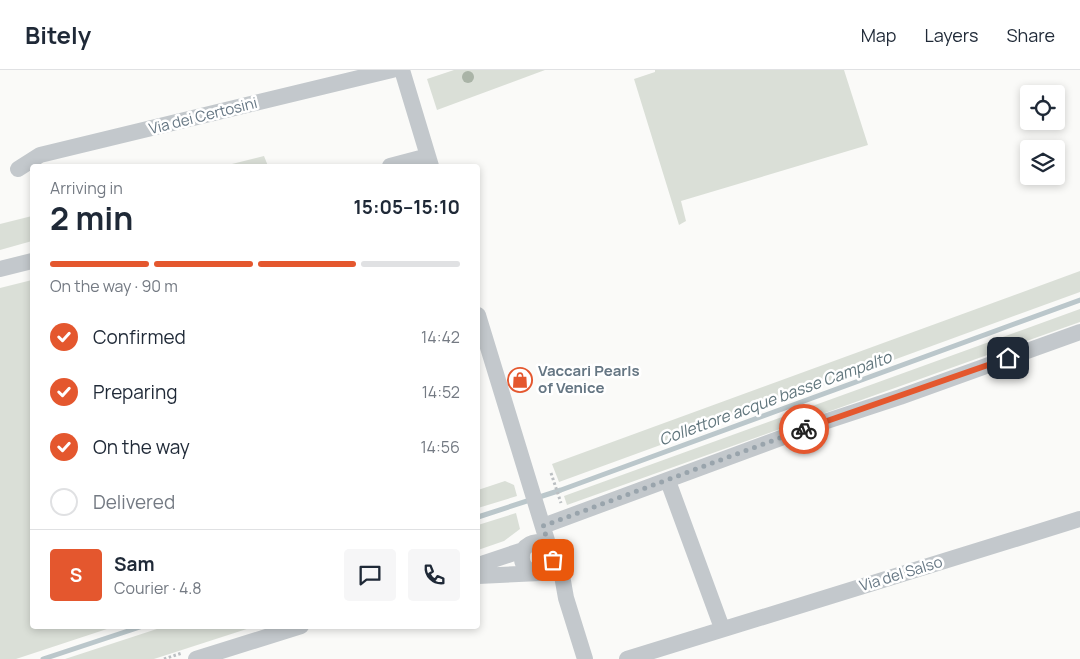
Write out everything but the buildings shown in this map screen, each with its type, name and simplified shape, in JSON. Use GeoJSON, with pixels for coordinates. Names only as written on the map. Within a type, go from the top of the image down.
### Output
{"type":"FeatureCollection","features":[{"type":"Feature","properties":{"kind":"street","name":"Via dei Certosini"},"geometry":{"type":"LineString","coordinates":[[18,169],[40,155],[392,70]]}},
{"type":"Feature","properties":{"kind":"street"},"geometry":{"type":"LineString","coordinates":[[402,70],[430,161],[406,164]]}},
{"type":"Feature","properties":{"kind":"street"},"geometry":{"type":"LineString","coordinates":[[0,268],[30,261]]}},
{"type":"Feature","properties":{"kind":"street"},"geometry":{"type":"LineString","coordinates":[[480,322],[552,554],[561,570],[566,598],[585,659]]}},
{"type":"Feature","properties":{"kind":"street"},"geometry":{"type":"LineString","coordinates":[[566,598],[537,573],[524,567],[522,562],[541,520],[668,481],[824,422],[900,397],[1080,332]]}},
{"type":"Feature","properties":{"kind":"street"},"geometry":{"type":"LineString","coordinates":[[668,481],[722,628]]}},
{"type":"Feature","properties":{"kind":"street","name":"Via del Salso"},"geometry":{"type":"LineString","coordinates":[[627,659],[722,628],[1080,519]]}},
{"type":"Feature","properties":{"kind":"street"},"geometry":{"type":"LineString","coordinates":[[480,564],[539,542],[552,554]]}},
{"type":"Feature","properties":{"kind":"street"},"geometry":{"type":"LineString","coordinates":[[480,576],[546,571],[552,554]]}},
{"type":"Feature","properties":{"kind":"street"},"geometry":{"type":"LineString","coordinates":[[196,659],[291,629]]}},
{"type":"Feature","properties":{"kind":"path"},"geometry":{"type":"LineString","coordinates":[[551,473],[563,509]]}},
{"type":"Feature","properties":{"kind":"shaded area"},"geometry":{"type":"Polygon","coordinates":[[[454,70],[545,70],[437,110],[427,79],[454,70]]]}},
{"type":"Feature","properties":{"kind":"shaded area"},"geometry":{"type":"Polygon","coordinates":[[[655,70],[844,70],[868,145],[681,201],[686,221],[679,225],[634,79],[655,72],[655,70]]]}},
{"type":"Feature","properties":{"kind":"shaded area"},"geometry":{"type":"Polygon","coordinates":[[[264,156],[267,164],[232,164],[264,156]]]}},
{"type":"Feature","properties":{"kind":"shaded area"},"geometry":{"type":"Polygon","coordinates":[[[30,216],[30,242],[0,250],[0,224],[30,216]]]}},
{"type":"Feature","properties":{"kind":"shaded area"},"geometry":{"type":"Polygon","coordinates":[[[1080,271],[1080,292],[559,482],[552,464],[1080,271]]]}},
{"type":"Feature","properties":{"kind":"shaded area"},"geometry":{"type":"Polygon","coordinates":[[[30,280],[30,629],[107,629],[16,659],[0,659],[0,288],[30,280]]]}},
{"type":"Feature","properties":{"kind":"shaded area"},"geometry":{"type":"Polygon","coordinates":[[[1080,309],[1080,322],[567,505],[564,496],[1080,309]]]}},
{"type":"Feature","properties":{"kind":"shaded area"},"geometry":{"type":"Polygon","coordinates":[[[505,481],[514,485],[517,496],[480,507],[480,489],[505,481]]]}},
{"type":"Feature","properties":{"kind":"shaded area"},"geometry":{"type":"Polygon","coordinates":[[[516,513],[520,529],[504,541],[480,549],[480,524],[516,513]]]}},
{"type":"Feature","properties":{"kind":"shaded area"},"geometry":{"type":"Polygon","coordinates":[[[157,629],[247,629],[154,659],[65,659],[157,629]]]}},
{"type":"Feature","properties":{"kind":"waterway","name":"Collettore acque basse Campalto"},"geometry":{"type":"LineString","coordinates":[[480,516],[561,490],[1080,300]]}},
{"type":"Feature","properties":{"kind":"waterway","name":"Collettore acque basse Campalto"},"geometry":{"type":"LineString","coordinates":[[43,659],[134,629]]}},
{"type":"Feature","properties":{"kind":"way so far"},"geometry":{"type":"LineString","coordinates":[[553,560],[553,554],[543,526],[804,429]]}},
{"type":"Feature","properties":{"kind":"place","name":"Vaccari Pearls of Venice"},"geometry":{"type":"Point","coordinates":[520,380]}},
{"type":"Feature","properties":{"kind":"route"},"geometry":{"type":"LineString","coordinates":[[804,429],[1008,358]]}}]}
